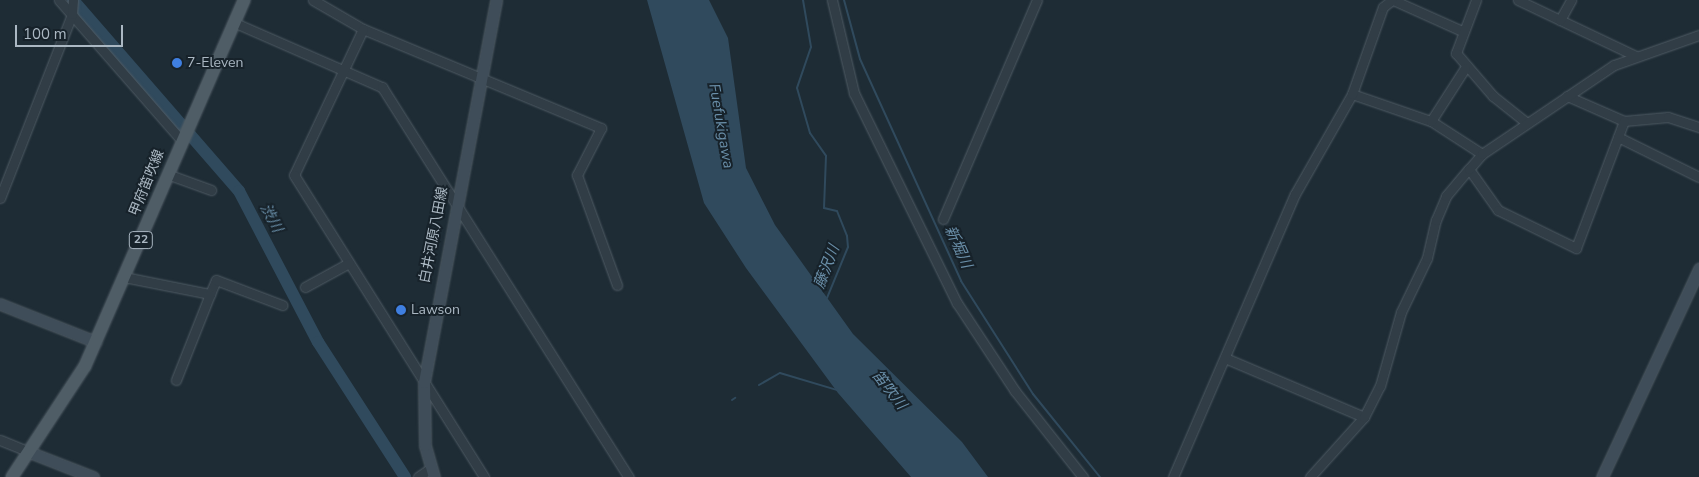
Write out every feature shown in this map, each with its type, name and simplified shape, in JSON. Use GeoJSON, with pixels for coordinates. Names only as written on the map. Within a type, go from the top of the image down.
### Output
{"type":"FeatureCollection","features":[{"type":"Feature","properties":{"kind":"main road","name":"甲府笛吹線"},"geometry":{"type":"LineString","coordinates":[[12,477],[76,384],[124,278],[190,116],[244,0]]}},
{"type":"Feature","properties":{"kind":"main road","name":"白井河原八田線"},"geometry":{"type":"LineString","coordinates":[[433,472],[423,426],[424,382],[456,202],[496,0]]}},
{"type":"Feature","properties":{"kind":"main road"},"geometry":{"type":"LineString","coordinates":[[1602,477],[1699,269]]}},
{"type":"Feature","properties":{"kind":"main road"},"geometry":{"type":"LineString","coordinates":[[0,304],[96,342]]}},
{"type":"Feature","properties":{"kind":"main road"},"geometry":{"type":"LineString","coordinates":[[30,452],[93,477]]}},
{"type":"Feature","properties":{"kind":"street"},"geometry":{"type":"LineString","coordinates":[[59,0],[72,7],[182,138]]}},
{"type":"Feature","properties":{"kind":"street"},"geometry":{"type":"LineString","coordinates":[[313,0],[363,29],[602,128],[577,175],[617,285]]}},
{"type":"Feature","properties":{"kind":"street"},"geometry":{"type":"LineString","coordinates":[[832,0],[854,93],[957,304],[1015,391],[1083,477]]}},
{"type":"Feature","properties":{"kind":"street"},"geometry":{"type":"LineString","coordinates":[[943,219],[1037,0]]}},
{"type":"Feature","properties":{"kind":"street"},"geometry":{"type":"LineString","coordinates":[[1173,477],[1295,194],[1352,94],[1383,7],[1392,0],[1462,31]]}},
{"type":"Feature","properties":{"kind":"street"},"geometry":{"type":"LineString","coordinates":[[1476,0],[1462,31],[1456,53],[1465,68],[1527,124]]}},
{"type":"Feature","properties":{"kind":"street"},"geometry":{"type":"LineString","coordinates":[[1518,0],[1636,56]]}},
{"type":"Feature","properties":{"kind":"street"},"geometry":{"type":"LineString","coordinates":[[1560,20],[1571,0]]}},
{"type":"Feature","properties":{"kind":"street"},"geometry":{"type":"LineString","coordinates":[[0,198],[72,7]]}},
{"type":"Feature","properties":{"kind":"street"},"geometry":{"type":"LineString","coordinates":[[234,22],[344,68],[382,87],[629,477]]}},
{"type":"Feature","properties":{"kind":"street"},"geometry":{"type":"LineString","coordinates":[[363,29],[294,175],[484,477]]}},
{"type":"Feature","properties":{"kind":"street"},"geometry":{"type":"LineString","coordinates":[[1310,477],[1364,417],[1380,386],[1401,312],[1427,258],[1439,212],[1469,169],[1482,154],[1567,96],[1636,56],[1699,34]]}},
{"type":"Feature","properties":{"kind":"street"},"geometry":{"type":"LineString","coordinates":[[1432,121],[1465,68]]}},
{"type":"Feature","properties":{"kind":"street"},"geometry":{"type":"LineString","coordinates":[[1352,94],[1432,121],[1482,154]]}},
{"type":"Feature","properties":{"kind":"street"},"geometry":{"type":"LineString","coordinates":[[1567,96],[1624,120],[1668,117],[1699,127]]}},
{"type":"Feature","properties":{"kind":"street"},"geometry":{"type":"LineString","coordinates":[[1469,169],[1498,210],[1576,248],[1624,120]]}},
{"type":"Feature","properties":{"kind":"street"},"geometry":{"type":"LineString","coordinates":[[1618,137],[1699,177]]}},
{"type":"Feature","properties":{"kind":"street"},"geometry":{"type":"LineString","coordinates":[[167,174],[211,190]]}},
{"type":"Feature","properties":{"kind":"street"},"geometry":{"type":"LineString","coordinates":[[305,287],[348,263]]}},
{"type":"Feature","properties":{"kind":"street"},"geometry":{"type":"LineString","coordinates":[[124,278],[210,294]]}},
{"type":"Feature","properties":{"kind":"street"},"geometry":{"type":"LineString","coordinates":[[176,380],[216,280],[282,306]]}},
{"type":"Feature","properties":{"kind":"street"},"geometry":{"type":"LineString","coordinates":[[1225,358],[1364,417]]}},
{"type":"Feature","properties":{"kind":"street"},"geometry":{"type":"LineString","coordinates":[[0,440],[30,452]]}},
{"type":"Feature","properties":{"kind":"street"},"geometry":{"type":"LineString","coordinates":[[419,477],[433,472]]}},
{"type":"Feature","properties":{"kind":"water"},"geometry":{"type":"Polygon","coordinates":[[[647,0],[709,0],[728,38],[746,168],[775,225],[853,334],[962,442],[988,477],[911,477],[838,393],[746,268],[704,203],[647,0]]]}},
{"type":"Feature","properties":{"kind":"waterway","name":"渋川"},"geometry":{"type":"LineString","coordinates":[[73,0],[239,191],[318,342],[405,477]]}},
{"type":"Feature","properties":{"kind":"waterway","name":"藤沢川"},"geometry":{"type":"LineString","coordinates":[[803,0],[811,47],[797,88],[810,133],[826,156],[824,208],[837,211],[847,236],[848,247],[827,298]]}},
{"type":"Feature","properties":{"kind":"waterway","name":"新堀川"},"geometry":{"type":"LineString","coordinates":[[844,0],[860,59],[961,281],[1033,394],[1100,477]]}},
{"type":"Feature","properties":{"kind":"waterway"},"geometry":{"type":"LineString","coordinates":[[759,385],[780,373],[837,390]]}},
{"type":"Feature","properties":{"kind":"place","name":"7-Eleven"},"geometry":{"type":"Point","coordinates":[177,63]}},
{"type":"Feature","properties":{"kind":"place","name":"Lawson"},"geometry":{"type":"Point","coordinates":[401,310]}},
{"type":"Feature","properties":{"kind":"water label","name":"Fuefukigawa"},"geometry":{"type":"Point","coordinates":[721,126]}},
{"type":"Feature","properties":{"kind":"water label","name":"笛吹川"},"geometry":{"type":"Point","coordinates":[889,390]}}]}
